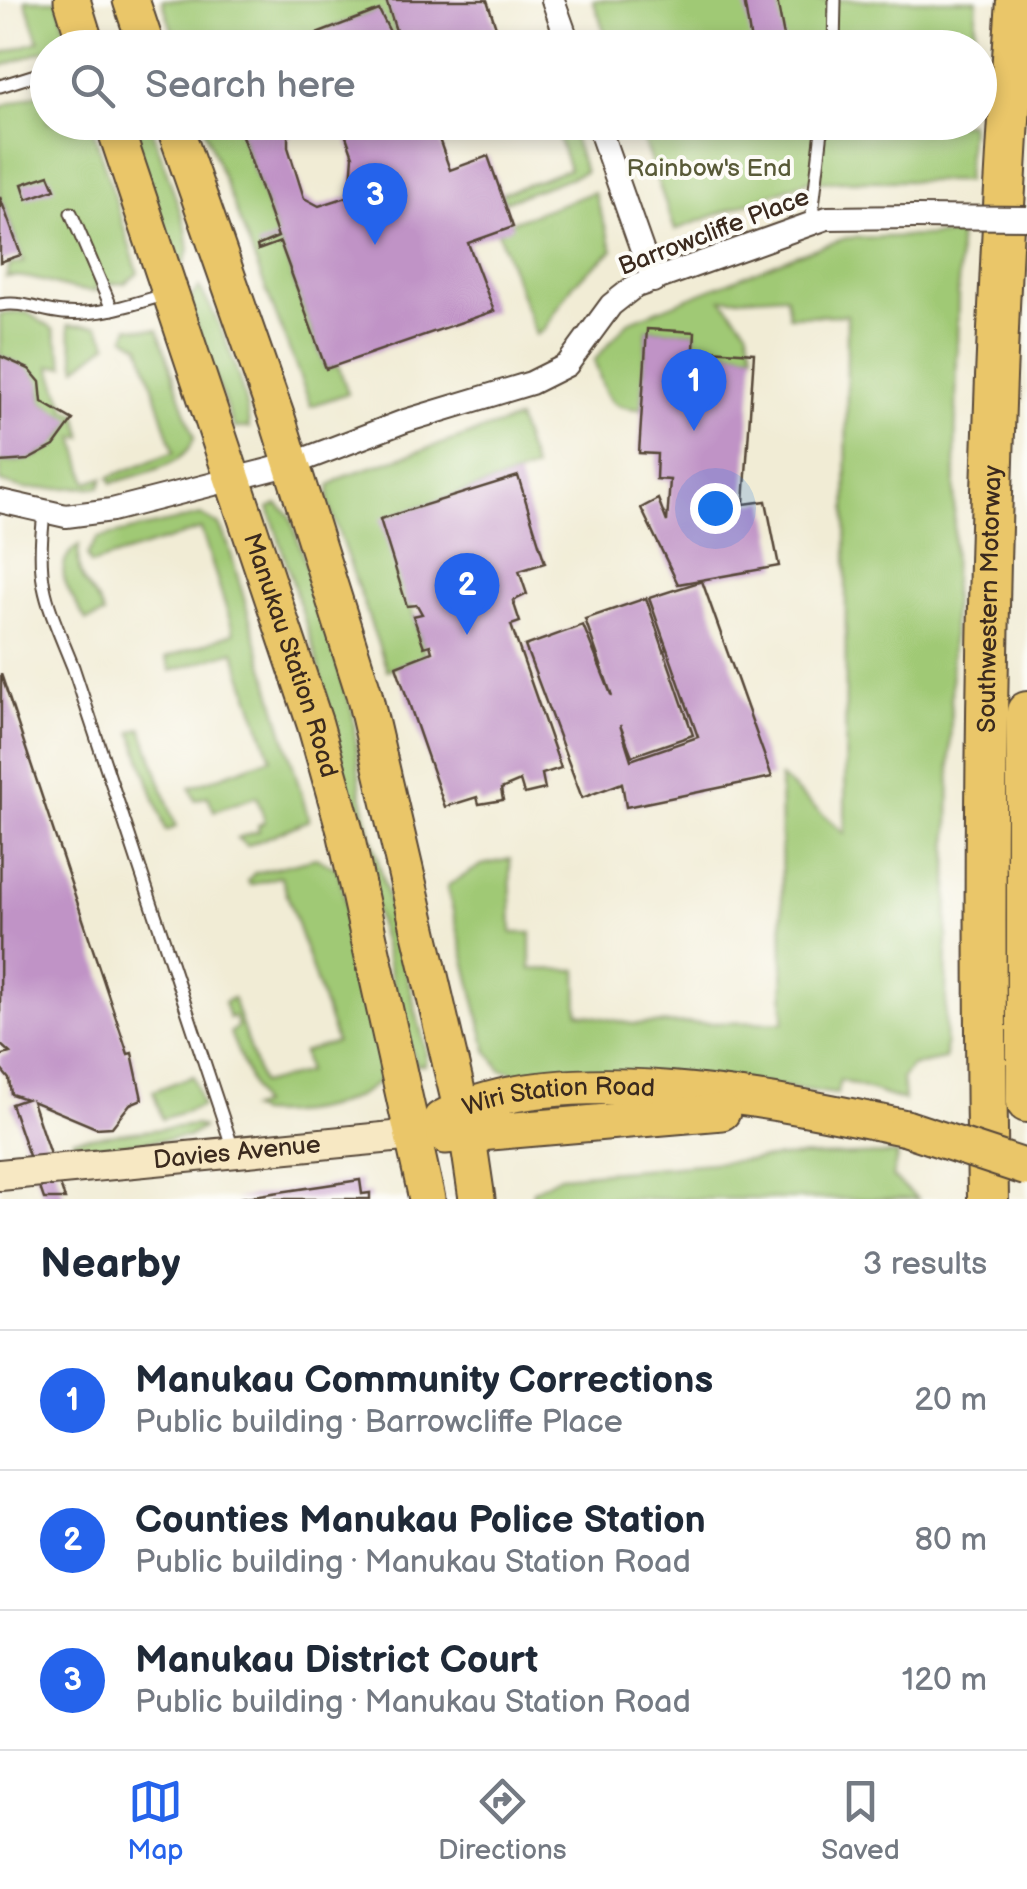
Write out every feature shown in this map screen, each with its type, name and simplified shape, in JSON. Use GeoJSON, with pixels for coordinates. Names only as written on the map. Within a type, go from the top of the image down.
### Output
{"type":"FeatureCollection","features":[{"type":"Feature","properties":{"kind":"highway","name":"Southwestern Motorway"},"geometry":{"type":"LineString","coordinates":[[988,1199],[983,904],[986,592],[999,250],[1017,0]]}},
{"type":"Feature","properties":{"kind":"highway","name":"Southwestern Motorway"},"geometry":{"type":"LineString","coordinates":[[1027,712],[1027,1102]]}},
{"type":"Feature","properties":{"kind":"main road"},"geometry":{"type":"LineString","coordinates":[[72,0],[79,30]]}},
{"type":"Feature","properties":{"kind":"main road"},"geometry":{"type":"LineString","coordinates":[[132,0],[142,30]]}},
{"type":"Feature","properties":{"kind":"main road","name":"Manukau Station Road"},"geometry":{"type":"LineString","coordinates":[[118,140],[320,742],[427,1199]]}},
{"type":"Feature","properties":{"kind":"main road","name":"Manukau Station Road"},"geometry":{"type":"LineString","coordinates":[[179,140],[292,464],[364,694],[464,1123],[477,1199]]}},
{"type":"Feature","properties":{"kind":"main road"},"geometry":{"type":"LineString","coordinates":[[170,294],[192,279],[207,224]]}},
{"type":"Feature","properties":{"kind":"main road","name":"Wiri Station Road"},"geometry":{"type":"LineString","coordinates":[[414,1134],[464,1123],[791,1107],[906,1128],[1027,1168]]}},
{"type":"Feature","properties":{"kind":"main road","name":"Davies Avenue"},"geometry":{"type":"LineString","coordinates":[[0,1174],[414,1134]]}},
{"type":"Feature","properties":{"kind":"street"},"geometry":{"type":"LineString","coordinates":[[553,0],[564,30]]}},
{"type":"Feature","properties":{"kind":"street"},"geometry":{"type":"LineString","coordinates":[[603,140],[653,281]]}},
{"type":"Feature","properties":{"kind":"street","name":"Barrowcliffe Place"},"geometry":{"type":"LineString","coordinates":[[0,502],[44,514],[112,510],[292,464],[405,421],[546,378],[572,360],[621,295],[827,218],[1027,218]]}},
{"type":"Feature","properties":{"kind":"lane"},"geometry":{"type":"LineString","coordinates":[[834,0],[834,30]]}},
{"type":"Feature","properties":{"kind":"lane"},"geometry":{"type":"LineString","coordinates":[[0,86],[30,77]]}},
{"type":"Feature","properties":{"kind":"lane"},"geometry":{"type":"LineString","coordinates":[[811,223],[821,140]]}},
{"type":"Feature","properties":{"kind":"lane"},"geometry":{"type":"LineString","coordinates":[[71,212],[112,309]]}},
{"type":"Feature","properties":{"kind":"lane"},"geometry":{"type":"LineString","coordinates":[[0,306],[26,304],[62,313],[112,309],[170,294]]}},
{"type":"Feature","properties":{"kind":"lane"},"geometry":{"type":"LineString","coordinates":[[44,514],[40,580],[43,594],[73,667],[234,1154]]}},
{"type":"Feature","properties":{"kind":"green space"},"geometry":{"type":"Polygon","coordinates":[[[25,0],[58,0],[66,30],[35,30],[25,0]]]}},
{"type":"Feature","properties":{"kind":"green space"},"geometry":{"type":"Polygon","coordinates":[[[162,0],[386,0],[396,30],[386,30],[379,10],[325,30],[172,30],[162,0]]]}},
{"type":"Feature","properties":{"kind":"green space"},"geometry":{"type":"Polygon","coordinates":[[[593,0],[977,0],[975,30],[604,30],[593,0]]]}},
{"type":"Feature","properties":{"kind":"green space"},"geometry":{"type":"Polygon","coordinates":[[[30,44],[30,56],[0,67],[0,54],[30,44]]]}},
{"type":"Feature","properties":{"kind":"green space"},"geometry":{"type":"Polygon","coordinates":[[[30,97],[30,140],[96,140],[138,273],[125,283],[96,285],[97,291],[85,291],[29,278],[6,277],[10,265],[24,262],[0,196],[0,107],[30,97]]]}},
{"type":"Feature","properties":{"kind":"green space"},"geometry":{"type":"Polygon","coordinates":[[[132,140],[156,140],[186,228],[189,250],[179,273],[132,140]]]}},
{"type":"Feature","properties":{"kind":"green space"},"geometry":{"type":"Polygon","coordinates":[[[209,140],[243,140],[278,237],[258,249],[280,242],[326,369],[338,365],[348,393],[311,406],[209,140]]]}},
{"type":"Feature","properties":{"kind":"green space"},"geometry":{"type":"Polygon","coordinates":[[[559,140],[574,140],[585,172],[504,202],[501,194],[569,169],[559,140]]]}},
{"type":"Feature","properties":{"kind":"green space","name":"Rainbow's End"},"geometry":{"type":"Polygon","coordinates":[[[643,140],[969,140],[966,181],[807,181],[675,230],[643,140]]]}},
{"type":"Feature","properties":{"kind":"green space"},"geometry":{"type":"Polygon","coordinates":[[[594,192],[613,250],[573,284],[544,330],[536,335],[498,232],[511,222],[594,192]]]}},
{"type":"Feature","properties":{"kind":"green space"},"geometry":{"type":"Polygon","coordinates":[[[959,235],[945,1059],[911,1066],[902,1078],[904,1101],[840,1080],[837,1094],[696,1076],[528,1076],[501,1070],[487,1050],[447,886],[482,865],[510,859],[512,933],[531,933],[531,969],[577,970],[578,1013],[632,1024],[784,1022],[780,777],[845,834],[847,315],[789,316],[786,295],[722,299],[747,328],[754,353],[694,349],[695,332],[647,329],[642,409],[620,406],[608,397],[594,361],[628,322],[796,255],[846,238],[959,235]]]}},
{"type":"Feature","properties":{"kind":"green space"},"geometry":{"type":"Polygon","coordinates":[[[199,288],[231,355],[249,428],[234,428],[187,301],[199,288]]]}},
{"type":"Feature","properties":{"kind":"green space"},"geometry":{"type":"Polygon","coordinates":[[[26,312],[53,329],[65,366],[50,366],[66,409],[77,414],[83,437],[75,437],[87,482],[103,478],[100,487],[24,489],[0,482],[0,462],[34,458],[43,453],[59,440],[72,420],[42,402],[39,384],[30,372],[0,356],[0,314],[26,312]]]}},
{"type":"Feature","properties":{"kind":"green space"},"geometry":{"type":"Polygon","coordinates":[[[68,325],[98,326],[108,344],[77,368],[68,325]]]}},
{"type":"Feature","properties":{"kind":"green space"},"geometry":{"type":"Polygon","coordinates":[[[129,327],[158,330],[194,437],[190,447],[172,462],[112,483],[109,477],[174,452],[140,345],[125,337],[129,327]]]}},
{"type":"Feature","properties":{"kind":"green space"},"geometry":{"type":"Polygon","coordinates":[[[517,419],[534,469],[386,518],[425,656],[387,670],[328,502],[330,485],[347,475],[517,419]]]}},
{"type":"Feature","properties":{"kind":"green space"},"geometry":{"type":"Polygon","coordinates":[[[277,504],[290,515],[353,714],[361,793],[426,1051],[425,1065],[416,1065],[404,1031],[316,656],[269,508],[277,504]]]}},
{"type":"Feature","properties":{"kind":"green space"},"geometry":{"type":"Polygon","coordinates":[[[201,515],[219,525],[228,544],[309,820],[247,846],[237,838],[259,831],[258,825],[265,822],[257,796],[214,811],[208,796],[195,800],[190,787],[271,758],[234,651],[171,671],[166,658],[234,633],[201,529],[91,564],[87,555],[98,538],[201,515]]]}},
{"type":"Feature","properties":{"kind":"green space"},"geometry":{"type":"Polygon","coordinates":[[[79,545],[82,579],[104,615],[86,621],[69,592],[63,572],[70,554],[79,545]]]}},
{"type":"Feature","properties":{"kind":"green space"},"geometry":{"type":"Polygon","coordinates":[[[142,728],[176,827],[166,831],[132,732],[142,728]]]}},
{"type":"Feature","properties":{"kind":"green space"},"geometry":{"type":"Polygon","coordinates":[[[316,858],[338,869],[380,1060],[379,1081],[338,1104],[289,1113],[258,1113],[249,1109],[260,1105],[230,1033],[238,1026],[234,1016],[229,1018],[224,1002],[233,998],[261,1084],[307,1072],[303,1052],[336,1042],[281,876],[250,885],[248,881],[254,873],[316,858]]]}},
{"type":"Feature","properties":{"kind":"green space"},"geometry":{"type":"Polygon","coordinates":[[[193,1076],[202,1106],[162,1119],[153,1091],[193,1076]]]}},
{"type":"Feature","properties":{"kind":"green space"},"geometry":{"type":"Polygon","coordinates":[[[196,1125],[202,1128],[188,1137],[70,1151],[73,1139],[196,1125]]]}},
{"type":"Feature","properties":{"kind":"green space"},"geometry":{"type":"Polygon","coordinates":[[[898,1154],[892,1177],[918,1199],[532,1199],[533,1191],[560,1176],[781,1157],[898,1154]]]}},
{"type":"Feature","properties":{"kind":"building"},"geometry":{"type":"Polygon","coordinates":[[[386,0],[487,0],[497,30],[396,30],[386,0]]]}},
{"type":"Feature","properties":{"kind":"building"},"geometry":{"type":"Polygon","coordinates":[[[744,0],[777,0],[783,30],[749,30],[744,0]]]}},
{"type":"Feature","properties":{"kind":"building"},"geometry":{"type":"Polygon","coordinates":[[[379,10],[389,30],[327,30],[379,10]]]}},
{"type":"Feature","properties":{"kind":"building"},"geometry":{"type":"Polygon","coordinates":[[[243,140],[288,140],[304,198],[319,206],[350,196],[353,156],[347,140],[439,140],[450,170],[488,156],[513,227],[468,243],[494,311],[326,369],[280,242],[258,250],[257,246],[278,237],[243,140]]]}},
{"type":"Feature","properties":{"kind":"building"},"geometry":{"type":"Polygon","coordinates":[[[49,175],[55,189],[27,199],[22,184],[49,175]]]}},
{"type":"Feature","properties":{"kind":"building"},"geometry":{"type":"Polygon","coordinates":[[[0,197],[21,255],[0,262],[0,197]]]}},
{"type":"Feature","properties":{"kind":"building"},"geometry":{"type":"Polygon","coordinates":[[[647,329],[695,332],[694,349],[754,353],[744,504],[766,501],[779,566],[678,584],[641,508],[658,499],[667,522],[670,480],[656,479],[657,454],[639,453],[647,329]]]}},
{"type":"Feature","properties":{"kind":"building"},"geometry":{"type":"Polygon","coordinates":[[[0,356],[29,369],[40,382],[42,402],[73,420],[54,446],[28,460],[0,462],[0,356]]]}},
{"type":"Feature","properties":{"kind":"building"},"geometry":{"type":"Polygon","coordinates":[[[518,476],[545,563],[519,571],[527,594],[513,601],[520,622],[511,625],[561,768],[542,774],[545,789],[524,794],[520,781],[501,789],[503,800],[479,804],[477,797],[445,807],[396,666],[432,652],[430,645],[424,647],[413,616],[422,614],[417,605],[407,606],[380,519],[518,476]]]}},
{"type":"Feature","properties":{"kind":"building"},"geometry":{"type":"Polygon","coordinates":[[[702,581],[772,777],[626,807],[622,783],[582,798],[525,646],[583,625],[612,697],[585,619],[646,598],[693,735],[632,756],[620,725],[631,760],[698,737],[649,598],[702,581]]]}},
{"type":"Feature","properties":{"kind":"building"},"geometry":{"type":"Polygon","coordinates":[[[1,674],[128,1054],[132,1053],[142,1099],[130,1104],[112,1127],[96,1128],[32,1101],[65,1199],[44,1199],[11,1104],[26,1099],[11,1094],[9,1079],[0,1068],[0,1056],[10,1053],[0,1044],[1,674]]]}},
{"type":"Feature","properties":{"kind":"building"},"geometry":{"type":"Polygon","coordinates":[[[360,1180],[362,1194],[370,1193],[370,1199],[233,1199],[360,1180]]]}},
{"type":"Feature","properties":{"kind":"place","name":"Manukau District Court"},"geometry":{"type":"Point","coordinates":[375,245]}},
{"type":"Feature","properties":{"kind":"place","name":"Manukau Community Corrections"},"geometry":{"type":"Point","coordinates":[694,431]}},
{"type":"Feature","properties":{"kind":"place","name":"Counties Manukau Police Station"},"geometry":{"type":"Point","coordinates":[467,635]}}]}
